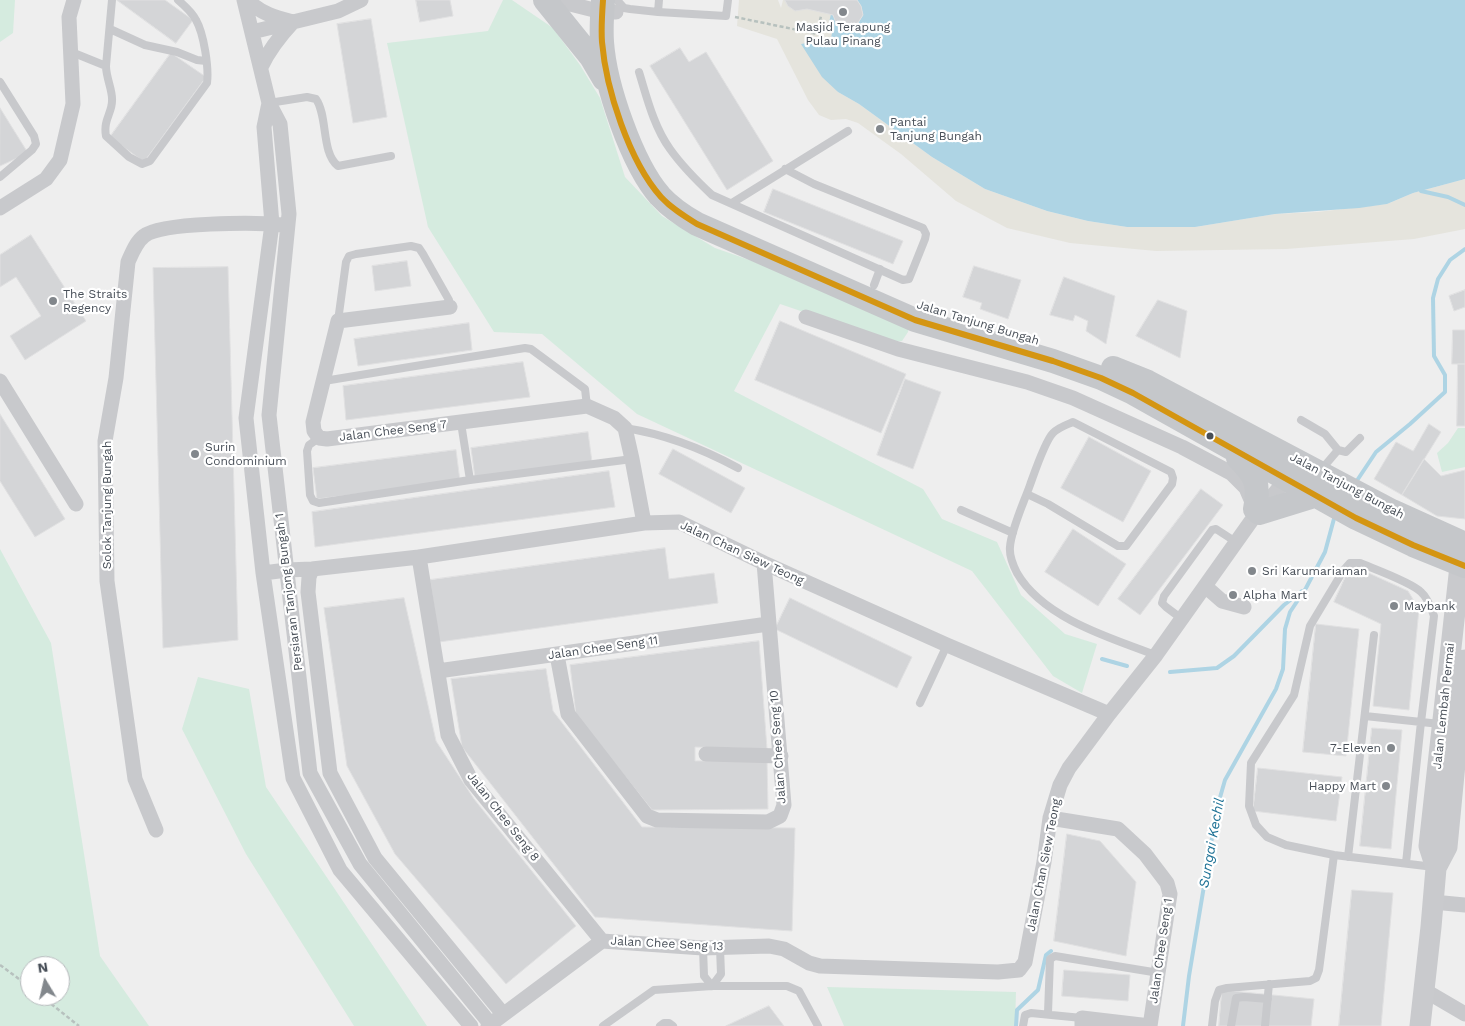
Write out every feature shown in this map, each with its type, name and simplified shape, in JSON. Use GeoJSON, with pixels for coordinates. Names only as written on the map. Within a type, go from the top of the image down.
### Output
{"type":"FeatureCollection","features":[{"type":"Feature","properties":{"kind":"main road"},"geometry":{"type":"LineString","coordinates":[[545,0],[591,57],[615,100]]}},
{"type":"Feature","properties":{"kind":"main road","name":"Jalan Tanjung Bungah"},"geometry":{"type":"LineString","coordinates":[[617,5],[602,44],[608,75],[629,143],[640,167],[660,195],[670,205],[697,224],[914,320],[1052,361],[1101,378],[1133,393],[1226,445],[1289,469],[1326,475],[1423,526],[1463,554]]}},
{"type":"Feature","properties":{"kind":"main road","name":"Jalan Tanjung Bungah"},"geometry":{"type":"LineString","coordinates":[[617,5],[615,30],[618,54],[628,96],[639,130],[653,161],[671,188],[693,206],[710,216],[877,277],[921,306],[1071,352],[1148,382],[1289,469],[1317,498],[1356,518],[1463,554]]}},
{"type":"Feature","properties":{"kind":"main road"},"geometry":{"type":"LineString","coordinates":[[1226,445],[1252,472],[1256,481],[1258,493],[1256,513],[1317,498]]}},
{"type":"Feature","properties":{"kind":"main road","name":"Jalan Lembah Permai"},"geometry":{"type":"LineString","coordinates":[[1436,868],[1429,846],[1463,554]]}},
{"type":"Feature","properties":{"kind":"main road","name":"Jalan Lembah Permai"},"geometry":{"type":"LineString","coordinates":[[1420,1026],[1436,868],[1446,847],[1465,660]]}},
{"type":"Feature","properties":{"kind":"street"},"geometry":{"type":"LineString","coordinates":[[0,208],[46,179],[60,160],[73,104],[69,51],[69,17],[74,0]]}},
{"type":"Feature","properties":{"kind":"street"},"geometry":{"type":"LineString","coordinates":[[246,0],[266,13],[293,22]]}},
{"type":"Feature","properties":{"kind":"street","name":"Persiaran Tanjong Bungah 1"},"geometry":{"type":"LineString","coordinates":[[246,0],[269,103],[280,124],[289,214],[270,415],[310,773],[360,864],[490,1025]]}},
{"type":"Feature","properties":{"kind":"street"},"geometry":{"type":"LineString","coordinates":[[252,32],[338,11],[361,0]]}},
{"type":"Feature","properties":{"kind":"street"},"geometry":{"type":"LineString","coordinates":[[554,0],[617,5]]}},
{"type":"Feature","properties":{"kind":"street"},"geometry":{"type":"LineString","coordinates":[[261,67],[281,34],[293,22]]}},
{"type":"Feature","properties":{"kind":"street","name":"Persiaran Tanjong Bungah 1"},"geometry":{"type":"LineString","coordinates":[[269,103],[264,127],[272,224],[246,418],[263,573],[293,778],[340,870],[472,1026]]}},
{"type":"Feature","properties":{"kind":"street","name":"Solok Tanjung Bungah"},"geometry":{"type":"LineString","coordinates":[[156,830],[135,778],[107,581],[106,441],[116,378],[128,262],[143,236],[160,229],[272,224],[288,226]]}},
{"type":"Feature","properties":{"kind":"street"},"geometry":{"type":"LineString","coordinates":[[319,438],[314,431],[313,422],[338,321],[450,306]]}},
{"type":"Feature","properties":{"kind":"street"},"geometry":{"type":"LineString","coordinates":[[806,317],[898,349],[1027,382],[1073,398],[1182,448],[1231,473],[1246,488],[1256,513]]}},
{"type":"Feature","properties":{"kind":"street"},"geometry":{"type":"LineString","coordinates":[[0,381],[76,504]]}},
{"type":"Feature","properties":{"kind":"street"},"geometry":{"type":"LineString","coordinates":[[587,406],[614,418],[625,428],[644,523]]}},
{"type":"Feature","properties":{"kind":"street","name":"Jalan Chee Seng 7"},"geometry":{"type":"LineString","coordinates":[[319,438],[335,438],[461,423],[587,406]]}},
{"type":"Feature","properties":{"kind":"street","name":"Jalan Chan Siew Teong"},"geometry":{"type":"LineString","coordinates":[[1018,970],[1025,962],[1044,862],[1050,818],[1060,785],[1069,768],[1156,655],[1289,469]]}},
{"type":"Feature","properties":{"kind":"street","name":"Jalan Chan Siew Teong"},"geometry":{"type":"LineString","coordinates":[[263,573],[419,557],[644,523],[679,522],[764,564],[1109,714]]}},
{"type":"Feature","properties":{"kind":"street","name":"Jalan Chee Seng 8"},"geometry":{"type":"LineString","coordinates":[[419,557],[448,736],[472,780],[602,941]]}},
{"type":"Feature","properties":{"kind":"street","name":"Jalan Chee Seng 10"},"geometry":{"type":"LineString","coordinates":[[557,655],[568,714],[647,816],[657,820],[768,822],[780,816],[784,806],[764,564]]}},
{"type":"Feature","properties":{"kind":"street","name":"Persiaran Tanjong Bungah 1"},"geometry":{"type":"LineString","coordinates":[[312,569],[309,577],[308,592],[330,773],[375,858],[503,1014]]}},
{"type":"Feature","properties":{"kind":"street"},"geometry":{"type":"LineString","coordinates":[[1205,586],[1222,601],[1244,607]]}},
{"type":"Feature","properties":{"kind":"street"},"geometry":{"type":"LineString","coordinates":[[289,594],[308,592]]}},
{"type":"Feature","properties":{"kind":"street","name":"Jalan Chee Seng 11"},"geometry":{"type":"LineString","coordinates":[[438,671],[768,624]]}},
{"type":"Feature","properties":{"kind":"street"},"geometry":{"type":"LineString","coordinates":[[706,754],[780,756]]}},
{"type":"Feature","properties":{"kind":"street","name":"Jalan Chee Seng 1"},"geometry":{"type":"LineString","coordinates":[[1050,818],[1118,829],[1145,854],[1168,883],[1170,894],[1150,1026],[1082,1022]]}},
{"type":"Feature","properties":{"kind":"street"},"geometry":{"type":"LineString","coordinates":[[1433,902],[1465,905]]}},
{"type":"Feature","properties":{"kind":"street","name":"Jalan Chee Seng 13"},"geometry":{"type":"LineString","coordinates":[[490,1025],[602,941],[703,948],[769,946],[784,949],[809,963],[820,966],[1003,972],[1018,970]]}},
{"type":"Feature","properties":{"kind":"street"},"geometry":{"type":"LineString","coordinates":[[1424,990],[1465,1014]]}},
{"type":"Feature","properties":{"kind":"lane"},"geometry":{"type":"LineString","coordinates":[[112,0],[106,78],[113,102],[106,118],[106,136],[129,157],[142,164],[150,161],[207,83],[206,61],[197,22],[187,7],[178,0]]}},
{"type":"Feature","properties":{"kind":"lane"},"geometry":{"type":"LineString","coordinates":[[658,12],[659,0]]}},
{"type":"Feature","properties":{"kind":"lane"},"geometry":{"type":"LineString","coordinates":[[617,5],[658,12],[726,16],[728,0]]}},
{"type":"Feature","properties":{"kind":"lane"},"geometry":{"type":"LineString","coordinates":[[110,29],[145,45],[206,61]]}},
{"type":"Feature","properties":{"kind":"lane"},"geometry":{"type":"LineString","coordinates":[[69,51],[106,66]]}},
{"type":"Feature","properties":{"kind":"lane"},"geometry":{"type":"LineString","coordinates":[[639,72],[654,117],[669,148],[712,195],[732,203],[877,277],[909,279],[925,239],[926,234],[923,228],[814,184],[785,169]]}},
{"type":"Feature","properties":{"kind":"lane"},"geometry":{"type":"LineString","coordinates":[[0,82],[34,136],[36,144],[32,150],[0,177]]}},
{"type":"Feature","properties":{"kind":"lane"},"geometry":{"type":"LineString","coordinates":[[269,103],[306,97],[316,99],[320,107],[331,158],[338,166],[391,156]]}},
{"type":"Feature","properties":{"kind":"lane"},"geometry":{"type":"LineString","coordinates":[[732,203],[848,131]]}},
{"type":"Feature","properties":{"kind":"lane"},"geometry":{"type":"LineString","coordinates":[[338,321],[346,262],[349,256],[411,246],[419,248],[424,254],[449,300],[450,306]]}},
{"type":"Feature","properties":{"kind":"lane"},"geometry":{"type":"LineString","coordinates":[[324,381],[525,348],[531,349],[584,389],[587,406]]}},
{"type":"Feature","properties":{"kind":"lane"},"geometry":{"type":"LineString","coordinates":[[1301,420],[1325,434],[1338,450],[1346,452],[1360,438]]}},
{"type":"Feature","properties":{"kind":"lane"},"geometry":{"type":"LineString","coordinates":[[1027,494],[1048,504],[1118,546],[1126,546],[1172,484],[1171,472],[1073,422],[1060,427],[1051,434],[1027,494],[1013,533],[1010,548],[1011,559],[1024,584],[1054,611],[1118,641],[1156,655]]}},
{"type":"Feature","properties":{"kind":"lane"},"geometry":{"type":"LineString","coordinates":[[461,423],[470,480]]}},
{"type":"Feature","properties":{"kind":"lane"},"geometry":{"type":"LineString","coordinates":[[625,428],[646,432],[679,443],[720,458],[738,468]]}},
{"type":"Feature","properties":{"kind":"lane"},"geometry":{"type":"LineString","coordinates":[[319,438],[309,445],[306,452],[310,495],[313,501],[319,503],[470,480],[632,459]]}},
{"type":"Feature","properties":{"kind":"lane"},"geometry":{"type":"LineString","coordinates":[[1326,475],[1338,450]]}},
{"type":"Feature","properties":{"kind":"lane"},"geometry":{"type":"LineString","coordinates":[[961,510],[1013,533]]}},
{"type":"Feature","properties":{"kind":"lane"},"geometry":{"type":"LineString","coordinates":[[1182,619],[1162,603],[1164,596],[1212,530],[1216,529],[1236,542]]}},
{"type":"Feature","properties":{"kind":"lane"},"geometry":{"type":"LineString","coordinates":[[1406,863],[1434,616],[1421,592],[1412,586],[1360,563],[1350,563],[1343,571],[1310,626],[1294,695],[1251,763],[1249,806],[1256,825],[1266,837],[1286,844],[1334,855],[1436,868]]}},
{"type":"Feature","properties":{"kind":"lane"},"geometry":{"type":"LineString","coordinates":[[1348,857],[1374,635]]}},
{"type":"Feature","properties":{"kind":"lane"},"geometry":{"type":"LineString","coordinates":[[920,703],[947,645]]}},
{"type":"Feature","properties":{"kind":"lane"},"geometry":{"type":"LineString","coordinates":[[1365,716],[1442,724]]}},
{"type":"Feature","properties":{"kind":"lane"},"geometry":{"type":"LineString","coordinates":[[1212,1026],[1215,1001],[1219,990],[1269,984],[1310,982],[1316,978],[1319,970],[1334,855]]}},
{"type":"Feature","properties":{"kind":"lane"},"geometry":{"type":"LineString","coordinates":[[703,948],[704,976],[712,986]]}},
{"type":"Feature","properties":{"kind":"lane"},"geometry":{"type":"LineString","coordinates":[[712,986],[721,974],[720,948]]}},
{"type":"Feature","properties":{"kind":"lane"},"geometry":{"type":"LineString","coordinates":[[1048,1013],[1050,959],[1055,956],[1159,973]]}},
{"type":"Feature","properties":{"kind":"lane"},"geometry":{"type":"LineString","coordinates":[[1266,1026],[1269,984]]}},
{"type":"Feature","properties":{"kind":"lane"},"geometry":{"type":"LineString","coordinates":[[602,1026],[654,990],[712,986],[786,986],[799,991],[818,1026]]}},
{"type":"Feature","properties":{"kind":"lane"},"geometry":{"type":"LineString","coordinates":[[1232,1026],[1236,998],[1268,999]]}},
{"type":"Feature","properties":{"kind":"lane"},"geometry":{"type":"LineString","coordinates":[[1023,1026],[1024,1015],[1031,1013],[1048,1013],[1082,1022]]}},
{"type":"Feature","properties":{"kind":"lane"},"geometry":{"type":"LineString","coordinates":[[660,1026],[669,1022],[673,1026]]}},
{"type":"Feature","properties":{"kind":"path"},"geometry":{"type":"LineString","coordinates":[[726,16],[817,34],[821,16]]}},
{"type":"Feature","properties":{"kind":"path"},"geometry":{"type":"LineString","coordinates":[[0,965],[20,980]]}},
{"type":"Feature","properties":{"kind":"path"},"geometry":{"type":"LineString","coordinates":[[54,1006],[79,1026]]}},
{"type":"Feature","properties":{"kind":"green space"},"geometry":{"type":"Polygon","coordinates":[[[0,0],[15,0],[13,33],[0,42],[0,0]]]}},
{"type":"Feature","properties":{"kind":"green space"},"geometry":{"type":"Polygon","coordinates":[[[503,0],[512,0],[553,28],[580,65],[600,98],[625,177],[662,216],[715,248],[830,288],[909,326],[908,332],[902,341],[893,342],[780,304],[734,391],[923,489],[942,519],[997,542],[1021,595],[1065,634],[1097,644],[1082,693],[1053,676],[972,571],[637,414],[542,334],[494,332],[428,227],[387,43],[488,31],[503,0]]]}},
{"type":"Feature","properties":{"kind":"green space"},"geometry":{"type":"Polygon","coordinates":[[[1458,428],[1465,428],[1465,467],[1442,472],[1437,453],[1448,443],[1458,428]]]}},
{"type":"Feature","properties":{"kind":"green space"},"geometry":{"type":"Polygon","coordinates":[[[0,549],[51,643],[100,956],[149,1026],[0,1026],[0,549]]]}},
{"type":"Feature","properties":{"kind":"green space"},"geometry":{"type":"Polygon","coordinates":[[[198,677],[249,689],[266,787],[427,1026],[354,1026],[246,854],[182,729],[198,677]]]}},
{"type":"Feature","properties":{"kind":"green space"},"geometry":{"type":"Polygon","coordinates":[[[827,987],[1016,992],[1015,1026],[844,1026],[827,987]]]}},
{"type":"Feature","properties":{"kind":"sand","name":"Pantai Tanjung Bungah"},"geometry":{"type":"Polygon","coordinates":[[[739,0],[778,0],[781,8],[783,0],[857,0],[863,15],[856,26],[846,27],[836,23],[829,47],[807,43],[838,92],[859,104],[932,157],[985,189],[1047,211],[1088,221],[1127,227],[1195,227],[1275,214],[1317,212],[1387,204],[1413,193],[1465,179],[1465,229],[1414,239],[1286,249],[1156,251],[1070,243],[1007,228],[956,201],[901,154],[858,123],[846,119],[831,120],[819,115],[808,100],[777,39],[737,26],[739,0]]]}},
{"type":"Feature","properties":{"kind":"water"},"geometry":{"type":"Polygon","coordinates":[[[857,0],[1465,0],[1465,179],[1413,193],[1387,204],[1275,214],[1195,227],[1127,227],[1088,221],[1047,211],[985,189],[932,157],[859,104],[838,92],[822,77],[801,44],[807,43],[829,47],[833,29],[828,27],[831,14],[842,25],[848,27],[856,26],[863,15],[857,0]]]}},
{"type":"Feature","properties":{"kind":"building"},"geometry":{"type":"Polygon","coordinates":[[[117,0],[165,0],[193,20],[176,43],[117,0]]]}},
{"type":"Feature","properties":{"kind":"building"},"geometry":{"type":"Polygon","coordinates":[[[416,0],[450,0],[453,16],[420,22],[416,0]]]}},
{"type":"Feature","properties":{"kind":"building","name":"Masjid Terapung Pulau Pinang"},"geometry":{"type":"Polygon","coordinates":[[[785,0],[857,0],[863,15],[856,26],[848,28],[836,23],[833,15],[807,9],[795,11],[788,6],[785,0]]]}},
{"type":"Feature","properties":{"kind":"building"},"geometry":{"type":"Polygon","coordinates":[[[371,19],[387,117],[353,123],[337,24],[371,19]]]}},
{"type":"Feature","properties":{"kind":"building"},"geometry":{"type":"Polygon","coordinates":[[[680,48],[689,62],[706,52],[773,161],[727,190],[650,66],[680,48]]]}},
{"type":"Feature","properties":{"kind":"building"},"geometry":{"type":"Polygon","coordinates":[[[171,53],[206,77],[144,162],[110,137],[171,53]]]}},
{"type":"Feature","properties":{"kind":"building"},"geometry":{"type":"Polygon","coordinates":[[[0,108],[28,153],[0,166],[0,108]]]}},
{"type":"Feature","properties":{"kind":"building"},"geometry":{"type":"Polygon","coordinates":[[[773,189],[903,241],[893,264],[764,212],[773,189]]]}},
{"type":"Feature","properties":{"kind":"building","name":"The Straits Regency"},"geometry":{"type":"Polygon","coordinates":[[[31,235],[86,321],[25,360],[10,336],[41,316],[16,277],[0,287],[0,255],[31,235]]]}},
{"type":"Feature","properties":{"kind":"building"},"geometry":{"type":"Polygon","coordinates":[[[407,261],[411,286],[375,291],[372,266],[407,261]]]}},
{"type":"Feature","properties":{"kind":"building"},"geometry":{"type":"Polygon","coordinates":[[[974,266],[1021,280],[1008,319],[980,309],[982,303],[963,297],[974,266]]]}},
{"type":"Feature","properties":{"kind":"building","name":"Surin Condominium"},"geometry":{"type":"Polygon","coordinates":[[[228,267],[238,640],[163,648],[153,268],[228,267]]]}},
{"type":"Feature","properties":{"kind":"building"},"geometry":{"type":"Polygon","coordinates":[[[1064,277],[1115,296],[1106,344],[1086,331],[1088,321],[1075,315],[1073,321],[1050,315],[1064,277]]]}},
{"type":"Feature","properties":{"kind":"building"},"geometry":{"type":"Polygon","coordinates":[[[1465,290],[1465,307],[1454,311],[1449,296],[1465,290]]]}},
{"type":"Feature","properties":{"kind":"building"},"geometry":{"type":"Polygon","coordinates":[[[1158,300],[1187,311],[1180,358],[1136,336],[1158,300]]]}},
{"type":"Feature","properties":{"kind":"building"},"geometry":{"type":"Polygon","coordinates":[[[780,321],[906,374],[881,433],[755,380],[780,321]]]}},
{"type":"Feature","properties":{"kind":"building"},"geometry":{"type":"Polygon","coordinates":[[[469,323],[472,350],[358,366],[354,339],[469,323]]]}},
{"type":"Feature","properties":{"kind":"building"},"geometry":{"type":"Polygon","coordinates":[[[1453,330],[1465,330],[1465,364],[1452,364],[1453,330]]]}},
{"type":"Feature","properties":{"kind":"building"},"geometry":{"type":"Polygon","coordinates":[[[523,362],[530,397],[346,420],[343,386],[523,362]]]}},
{"type":"Feature","properties":{"kind":"building"},"geometry":{"type":"Polygon","coordinates":[[[1458,364],[1465,364],[1465,426],[1457,426],[1458,364]]]}},
{"type":"Feature","properties":{"kind":"building"},"geometry":{"type":"Polygon","coordinates":[[[905,379],[941,392],[913,469],[877,455],[905,379]]]}},
{"type":"Feature","properties":{"kind":"building"},"geometry":{"type":"Polygon","coordinates":[[[0,414],[65,519],[35,537],[0,481],[0,414]]]}},
{"type":"Feature","properties":{"kind":"building"},"geometry":{"type":"Polygon","coordinates":[[[1429,424],[1441,432],[1402,495],[1374,479],[1396,442],[1413,451],[1429,424]]]}},
{"type":"Feature","properties":{"kind":"building"},"geometry":{"type":"Polygon","coordinates":[[[588,432],[592,462],[475,478],[471,448],[588,432]]]}},
{"type":"Feature","properties":{"kind":"building"},"geometry":{"type":"Polygon","coordinates":[[[1089,437],[1151,471],[1123,522],[1061,488],[1089,437]]]}},
{"type":"Feature","properties":{"kind":"building"},"geometry":{"type":"Polygon","coordinates":[[[673,449],[745,488],[731,513],[659,474],[673,449]]]}},
{"type":"Feature","properties":{"kind":"building"},"geometry":{"type":"Polygon","coordinates":[[[456,450],[460,481],[317,499],[313,468],[456,450]]]}},
{"type":"Feature","properties":{"kind":"building"},"geometry":{"type":"Polygon","coordinates":[[[1424,459],[1441,476],[1465,470],[1465,519],[1437,516],[1402,495],[1424,459]]]}},
{"type":"Feature","properties":{"kind":"building"},"geometry":{"type":"Polygon","coordinates":[[[609,471],[615,507],[315,547],[312,512],[609,471]]]}},
{"type":"Feature","properties":{"kind":"building"},"geometry":{"type":"Polygon","coordinates":[[[1201,489],[1223,505],[1140,615],[1118,599],[1201,489]]]}},
{"type":"Feature","properties":{"kind":"building"},"geometry":{"type":"Polygon","coordinates":[[[1073,529],[1126,564],[1098,606],[1045,572],[1073,529]]]}},
{"type":"Feature","properties":{"kind":"building"},"geometry":{"type":"Polygon","coordinates":[[[665,548],[669,579],[714,573],[718,603],[439,642],[430,580],[665,548]]]}},
{"type":"Feature","properties":{"kind":"building"},"geometry":{"type":"Polygon","coordinates":[[[1351,565],[1408,591],[1419,609],[1409,710],[1373,706],[1381,624],[1334,602],[1351,565]]]}},
{"type":"Feature","properties":{"kind":"building"},"geometry":{"type":"Polygon","coordinates":[[[404,598],[436,741],[474,799],[576,926],[506,984],[395,854],[347,766],[324,608],[404,598]]]}},
{"type":"Feature","properties":{"kind":"building"},"geometry":{"type":"Polygon","coordinates":[[[790,598],[912,657],[897,688],[775,629],[790,598]]]}},
{"type":"Feature","properties":{"kind":"building"},"geometry":{"type":"Polygon","coordinates":[[[1316,624],[1359,629],[1346,756],[1303,752],[1316,624]]]}},
{"type":"Feature","properties":{"kind":"building"},"geometry":{"type":"Polygon","coordinates":[[[759,641],[767,749],[695,747],[695,761],[767,760],[768,809],[652,810],[576,715],[570,665],[759,641]]]}},
{"type":"Feature","properties":{"kind":"building"},"geometry":{"type":"Polygon","coordinates":[[[546,669],[553,711],[642,827],[795,828],[792,931],[595,917],[462,747],[451,679],[546,669]]]}},
{"type":"Feature","properties":{"kind":"building"},"geometry":{"type":"Polygon","coordinates":[[[1372,728],[1402,730],[1391,849],[1360,846],[1372,728]]]}},
{"type":"Feature","properties":{"kind":"building"},"geometry":{"type":"Polygon","coordinates":[[[1258,768],[1342,777],[1336,821],[1253,811],[1258,768]]]}},
{"type":"Feature","properties":{"kind":"building"},"geometry":{"type":"Polygon","coordinates":[[[1067,834],[1100,841],[1136,882],[1126,956],[1054,941],[1067,834]]]}},
{"type":"Feature","properties":{"kind":"building"},"geometry":{"type":"Polygon","coordinates":[[[1352,890],[1393,893],[1381,1026],[1339,1026],[1352,890]]]}},
{"type":"Feature","properties":{"kind":"building"},"geometry":{"type":"Polygon","coordinates":[[[1064,970],[1130,975],[1128,1001],[1062,996],[1064,970]]]}},
{"type":"Feature","properties":{"kind":"building"},"geometry":{"type":"Polygon","coordinates":[[[1222,990],[1314,999],[1311,1026],[1219,1026],[1222,990]]]}},
{"type":"Feature","properties":{"kind":"building"},"geometry":{"type":"Polygon","coordinates":[[[769,1006],[784,1026],[726,1026],[769,1006]]]}},
{"type":"Feature","properties":{"kind":"waterway","name":"Sungai Kechil"},"geometry":{"type":"LineString","coordinates":[[1421,191],[1448,197],[1465,205]]}},
{"type":"Feature","properties":{"kind":"waterway","name":"Sungai Kechil"},"geometry":{"type":"LineString","coordinates":[[1356,482],[1376,452],[1445,392],[1445,375],[1434,356],[1433,298],[1438,279],[1450,260],[1465,249]]}},
{"type":"Feature","properties":{"kind":"waterway","name":"Sungai Kechil"},"geometry":{"type":"LineString","coordinates":[[1183,1026],[1189,976],[1217,808],[1225,780],[1276,689],[1283,669],[1285,629],[1290,612],[1306,588],[1325,552],[1335,515]]}},
{"type":"Feature","properties":{"kind":"waterway","name":"Sungai Kechil"},"geometry":{"type":"LineString","coordinates":[[1170,672],[1217,668],[1234,656],[1284,605],[1302,591]]}},
{"type":"Feature","properties":{"kind":"waterway","name":"Sungai Kechil"},"geometry":{"type":"LineString","coordinates":[[1102,659],[1127,666]]}},
{"type":"Feature","properties":{"kind":"waterway"},"geometry":{"type":"LineString","coordinates":[[1016,1026],[1017,1010],[1038,990],[1046,955],[1051,951]]}},
{"type":"Feature","properties":{"kind":"transit line"},"geometry":{"type":"LineString","coordinates":[[603,0],[602,42],[604,61],[621,124],[629,145],[649,182],[665,201],[683,215],[697,224],[915,320],[1053,361],[1101,378],[1133,393],[1356,518],[1413,545],[1465,566]]}},
{"type":"Feature","properties":{"kind":"place","name":"Masjid Terapung Pulau Pinang"},"geometry":{"type":"Point","coordinates":[843,12]}},
{"type":"Feature","properties":{"kind":"place","name":"Pantai Tanjung Bungah"},"geometry":{"type":"Point","coordinates":[880,129]}},
{"type":"Feature","properties":{"kind":"place","name":"The Straits Regency"},"geometry":{"type":"Point","coordinates":[53,301]}},
{"type":"Feature","properties":{"kind":"place","name":"Surin Condominium"},"geometry":{"type":"Point","coordinates":[195,454]}},
{"type":"Feature","properties":{"kind":"place","name":"Sri Karumariaman"},"geometry":{"type":"Point","coordinates":[1252,571]}},
{"type":"Feature","properties":{"kind":"place","name":"Alpha Mart"},"geometry":{"type":"Point","coordinates":[1233,595]}},
{"type":"Feature","properties":{"kind":"place","name":"Maybank"},"geometry":{"type":"Point","coordinates":[1394,606]}},
{"type":"Feature","properties":{"kind":"place","name":"7-Eleven"},"geometry":{"type":"Point","coordinates":[1391,748]}},
{"type":"Feature","properties":{"kind":"place","name":"Happy Mart"},"geometry":{"type":"Point","coordinates":[1386,786]}}]}
